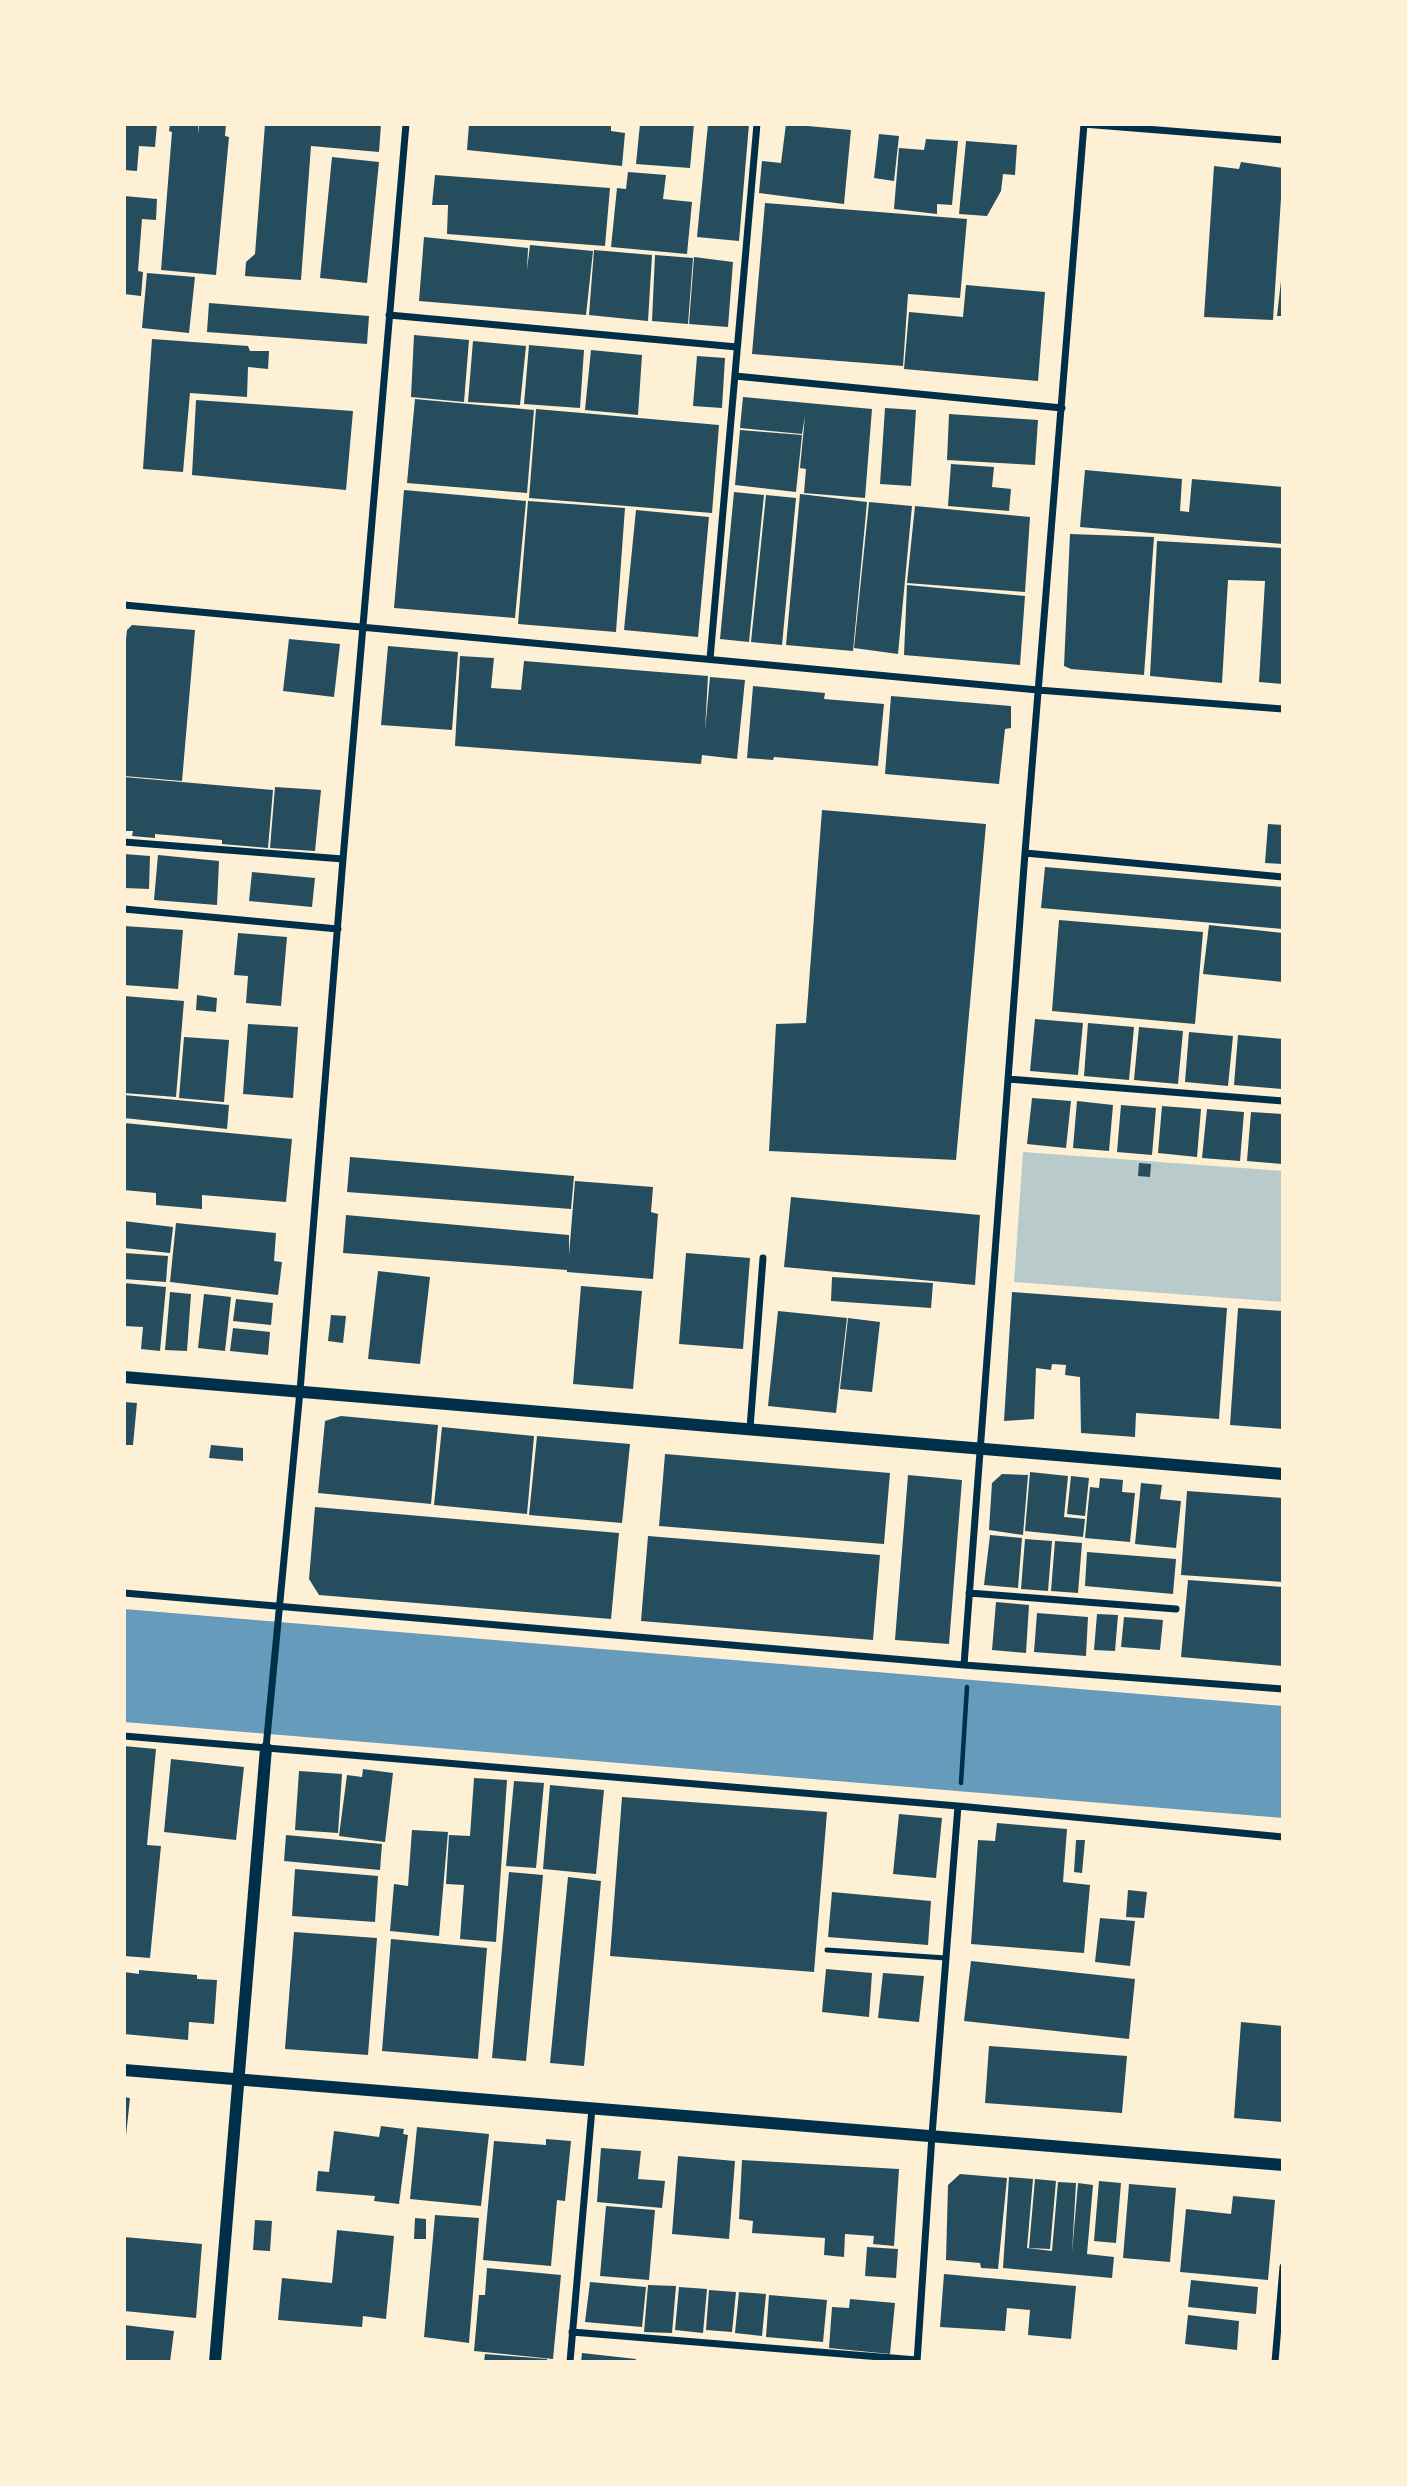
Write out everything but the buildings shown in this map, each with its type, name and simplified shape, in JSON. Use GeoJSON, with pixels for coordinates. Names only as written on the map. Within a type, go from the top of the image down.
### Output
{"type":"FeatureCollection","features":[{"type":"Feature","properties":{"kind":"street"},"geometry":{"type":"LineString","coordinates":[[215,2362],[266,1748],[300,1391],[406,124]]}},
{"type":"Feature","properties":{"kind":"street"},"geometry":{"type":"LineString","coordinates":[[710,659],[757,124]]}},
{"type":"Feature","properties":{"kind":"street"},"geometry":{"type":"LineString","coordinates":[[964,1665],[1025,853],[1084,124],[1283,140]]}},
{"type":"Feature","properties":{"kind":"street"},"geometry":{"type":"LineString","coordinates":[[389,314],[737,347]]}},
{"type":"Feature","properties":{"kind":"street"},"geometry":{"type":"LineString","coordinates":[[735,376],[1062,408]]}},
{"type":"Feature","properties":{"kind":"street"},"geometry":{"type":"LineString","coordinates":[[124,605],[1038,690],[1283,709]]}},
{"type":"Feature","properties":{"kind":"street"},"geometry":{"type":"LineString","coordinates":[[124,842],[343,859]]}},
{"type":"Feature","properties":{"kind":"street"},"geometry":{"type":"LineString","coordinates":[[1025,853],[1283,877]]}},
{"type":"Feature","properties":{"kind":"street"},"geometry":{"type":"LineString","coordinates":[[124,909],[338,929]]}},
{"type":"Feature","properties":{"kind":"street"},"geometry":{"type":"LineString","coordinates":[[1008,1079],[1283,1101]]}},
{"type":"Feature","properties":{"kind":"street"},"geometry":{"type":"LineString","coordinates":[[750,1428],[763,1258]]}},
{"type":"Feature","properties":{"kind":"street"},"geometry":{"type":"LineString","coordinates":[[124,1377],[1283,1474]]}},
{"type":"Feature","properties":{"kind":"street"},"geometry":{"type":"LineString","coordinates":[[124,1593],[964,1665],[1283,1689]]}},
{"type":"Feature","properties":{"kind":"street"},"geometry":{"type":"LineString","coordinates":[[969,1593],[1176,1609]]}},
{"type":"Feature","properties":{"kind":"street"},"geometry":{"type":"LineString","coordinates":[[124,1736],[958,1806],[1283,1837]]}},
{"type":"Feature","properties":{"kind":"street"},"geometry":{"type":"LineString","coordinates":[[572,2332],[917,2361],[958,1806]]}},
{"type":"Feature","properties":{"kind":"street"},"geometry":{"type":"LineString","coordinates":[[124,2070],[1283,2165]]}},
{"type":"Feature","properties":{"kind":"street"},"geometry":{"type":"LineString","coordinates":[[569,2362],[592,2108]]}},
{"type":"Feature","properties":{"kind":"street"},"geometry":{"type":"LineString","coordinates":[[1275,2362],[1283,2267]]}},
{"type":"Feature","properties":{"kind":"lane"},"geometry":{"type":"LineString","coordinates":[[827,1950],[946,1958]]}},
{"type":"Feature","properties":{"kind":"path"},"geometry":{"type":"LineString","coordinates":[[961,1788],[968,1685]]}},
{"type":"Feature","properties":{"kind":"shaded area"},"geometry":{"type":"Polygon","coordinates":[[[1023,1152],[1283,1171],[1283,1302],[1014,1282],[1023,1152]]]}},
{"type":"Feature","properties":{"kind":"water"},"geometry":{"type":"Polygon","coordinates":[[[124,1609],[1283,1706],[1283,1818],[124,1722],[124,1609]]]}}]}
